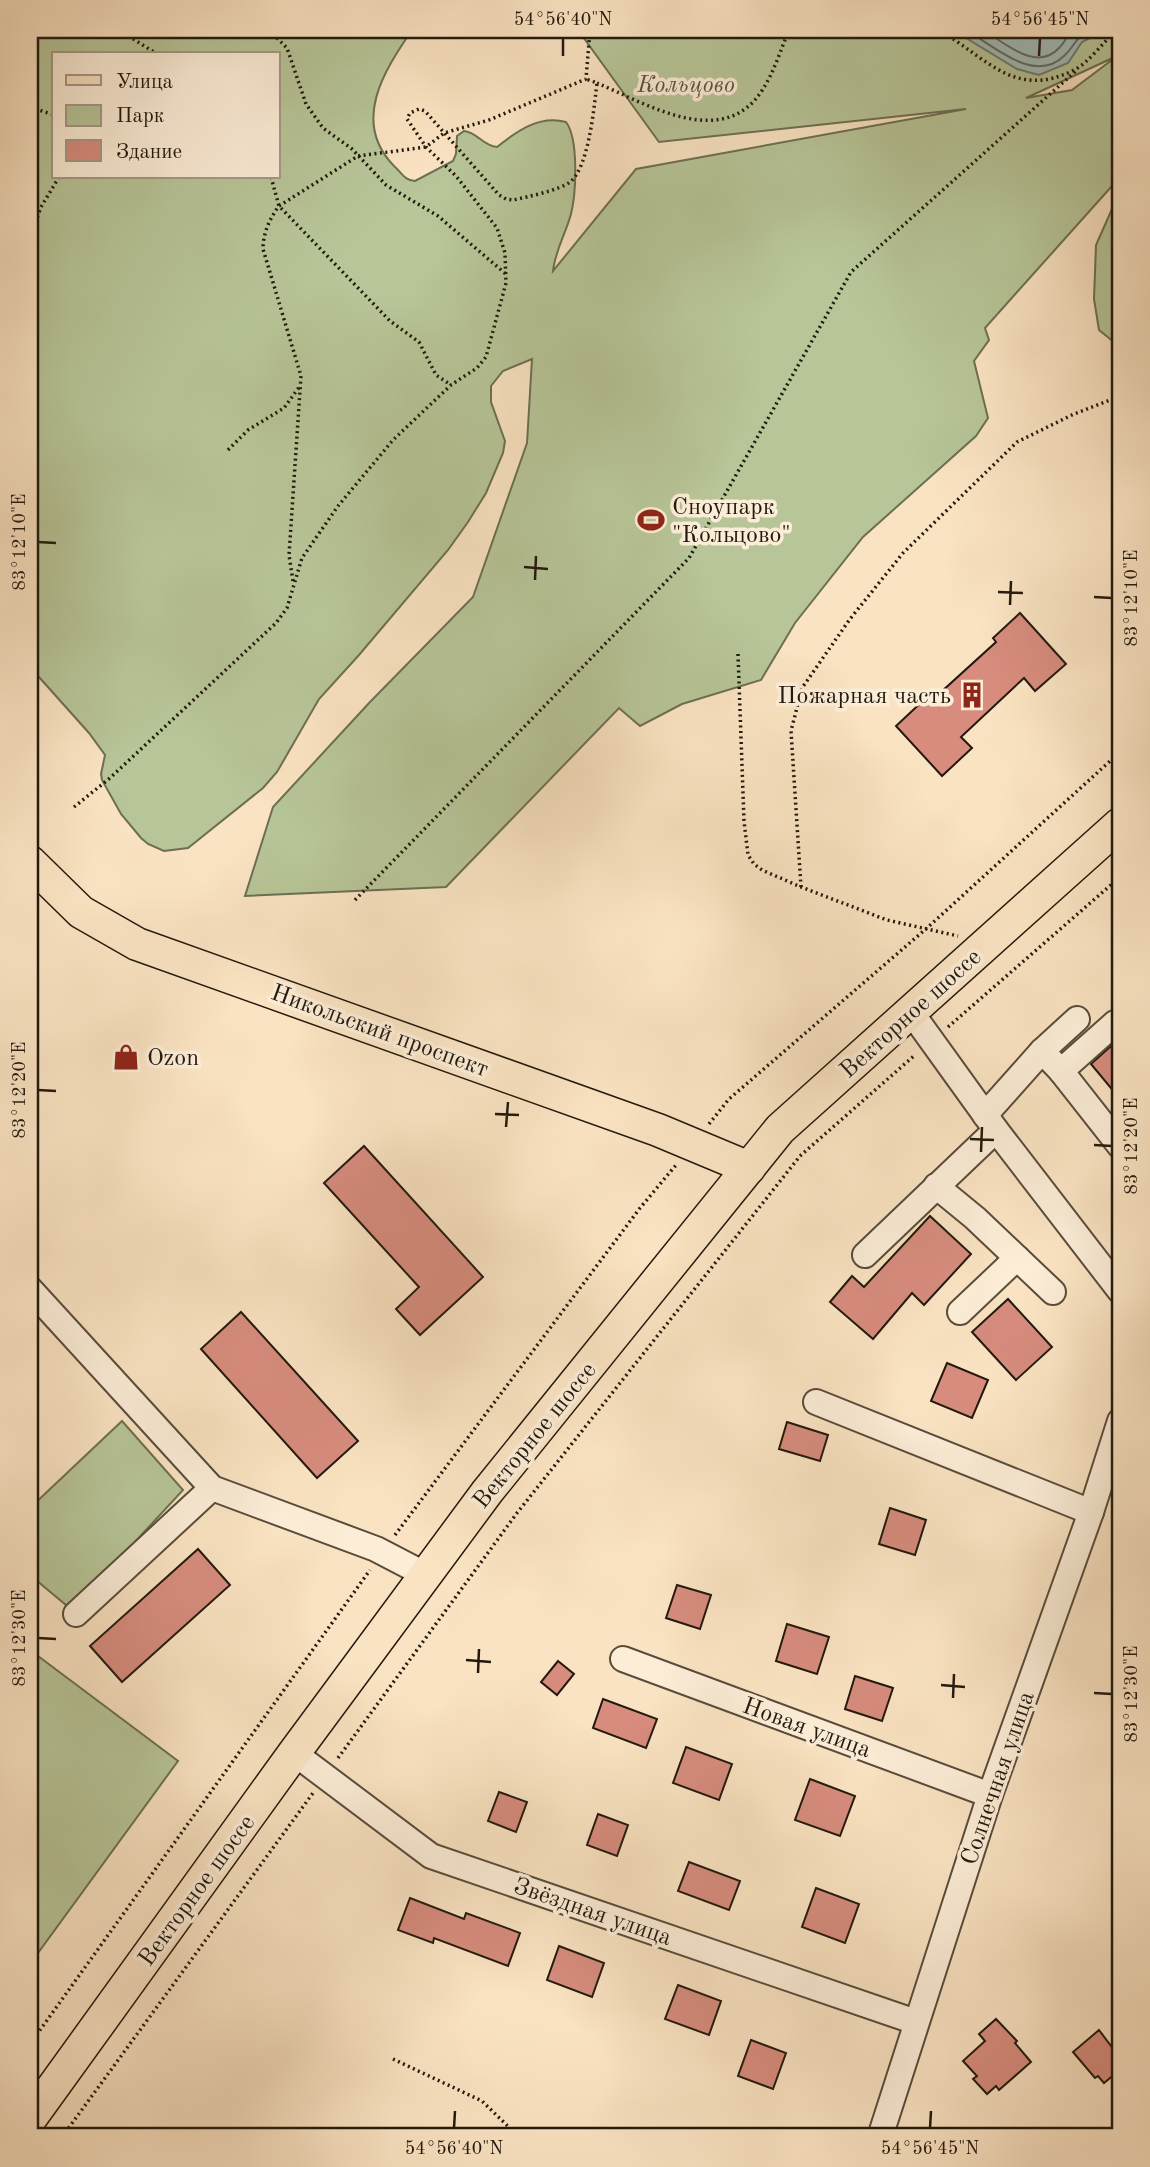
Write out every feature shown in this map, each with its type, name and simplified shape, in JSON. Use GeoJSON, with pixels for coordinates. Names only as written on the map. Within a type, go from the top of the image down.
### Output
{"type":"FeatureCollection","features":[{"type":"Feature","properties":{"kind":"main road","name":"Векторное шоссе"},"geometry":{"type":"LineString","coordinates":[[30,2119],[294,1753],[487,1492],[780,1129],[1120,824]]}},
{"type":"Feature","properties":{"kind":"main road","name":"Никольский проспект"},"geometry":{"type":"LineString","coordinates":[[30,862],[81,912],[137,944],[694,1144],[748,1168]]}},
{"type":"Feature","properties":{"kind":"street"},"geometry":{"type":"LineString","coordinates":[[911,1012],[991,1123],[1120,1291]]}},
{"type":"Feature","properties":{"kind":"street"},"geometry":{"type":"LineString","coordinates":[[865,1255],[936,1186],[991,1123],[1042,1051],[1077,1019]]}},
{"type":"Feature","properties":{"kind":"street"},"geometry":{"type":"LineString","coordinates":[[1061,1071],[1120,1021]]}},
{"type":"Feature","properties":{"kind":"street"},"geometry":{"type":"LineString","coordinates":[[1042,1051],[1120,1146]]}},
{"type":"Feature","properties":{"kind":"street"},"geometry":{"type":"LineString","coordinates":[[936,1186],[975,1218],[1053,1292]]}},
{"type":"Feature","properties":{"kind":"street"},"geometry":{"type":"LineString","coordinates":[[960,1312],[1017,1258]]}},
{"type":"Feature","properties":{"kind":"street"},"geometry":{"type":"LineString","coordinates":[[30,1289],[212,1488],[382,1553],[426,1575]]}},
{"type":"Feature","properties":{"kind":"street"},"geometry":{"type":"LineString","coordinates":[[816,1402],[1091,1512]]}},
{"type":"Feature","properties":{"kind":"street","name":"Солнечная улица"},"geometry":{"type":"LineString","coordinates":[[880,2137],[990,1795],[1091,1512],[1120,1421]]}},
{"type":"Feature","properties":{"kind":"street"},"geometry":{"type":"LineString","coordinates":[[76,1615],[212,1488]]}},
{"type":"Feature","properties":{"kind":"street","name":"Новая улица"},"geometry":{"type":"LineString","coordinates":[[623,1659],[990,1795]]}},
{"type":"Feature","properties":{"kind":"street","name":"Звёздная улица"},"geometry":{"type":"LineString","coordinates":[[294,1753],[431,1856],[916,2022]]}},
{"type":"Feature","properties":{"kind":"path"},"geometry":{"type":"LineString","coordinates":[[30,50],[42,30]]}},
{"type":"Feature","properties":{"kind":"path"},"geometry":{"type":"LineString","coordinates":[[119,30],[154,52]]}},
{"type":"Feature","properties":{"kind":"path"},"geometry":{"type":"LineString","coordinates":[[269,30],[287,48],[306,104],[323,128],[352,149],[386,185],[438,216],[507,275]]}},
{"type":"Feature","properties":{"kind":"path"},"geometry":{"type":"LineString","coordinates":[[586,79],[590,30]]}},
{"type":"Feature","properties":{"kind":"path"},"geometry":{"type":"LineString","coordinates":[[293,581],[289,555],[301,385],[290,335],[263,249],[263,238],[279,206],[358,156],[426,147],[444,133],[489,120],[586,79],[675,116],[695,120],[725,120],[737,116],[763,90],[789,30]]}},
{"type":"Feature","properties":{"kind":"path"},"geometry":{"type":"LineString","coordinates":[[940,30],[1008,76],[1021,80],[1037,81],[1077,69]]}},
{"type":"Feature","properties":{"kind":"path"},"geometry":{"type":"LineString","coordinates":[[355,900],[689,558],[851,272],[1118,30]]}},
{"type":"Feature","properties":{"kind":"path"},"geometry":{"type":"LineString","coordinates":[[74,807],[110,778],[276,623],[287,608],[302,558],[338,506],[393,440],[451,385],[477,368],[486,357],[507,275],[505,253],[497,228],[456,176],[426,147],[407,118],[413,110],[425,111],[499,195],[506,200],[519,199],[568,185],[580,170],[597,83]]}},
{"type":"Feature","properties":{"kind":"path"},"geometry":{"type":"LineString","coordinates":[[30,107],[52,114]]}},
{"type":"Feature","properties":{"kind":"path"},"geometry":{"type":"LineString","coordinates":[[30,237],[41,207],[57,178]]}},
{"type":"Feature","properties":{"kind":"path"},"geometry":{"type":"LineString","coordinates":[[271,178],[279,206],[390,321],[419,342],[436,375],[451,385]]}},
{"type":"Feature","properties":{"kind":"path"},"geometry":{"type":"LineString","coordinates":[[229,450],[248,430],[284,408],[301,385]]}},
{"type":"Feature","properties":{"kind":"path"},"geometry":{"type":"LineString","coordinates":[[801,887],[791,731],[802,688],[850,619],[904,553],[1017,442],[1074,414],[1120,396]]}},
{"type":"Feature","properties":{"kind":"path"},"geometry":{"type":"LineString","coordinates":[[738,654],[744,821],[748,855],[754,864],[801,887],[887,920],[987,943]]}},
{"type":"Feature","properties":{"kind":"path"},"geometry":{"type":"LineString","coordinates":[[30,2044],[382,1553],[640,1208],[729,1099],[927,928],[1120,752]]}},
{"type":"Feature","properties":{"kind":"path"},"geometry":{"type":"LineString","coordinates":[[62,2137],[517,1513],[800,1156],[1120,877]]}},
{"type":"Feature","properties":{"kind":"path"},"geometry":{"type":"LineString","coordinates":[[393,2059],[482,2101],[519,2137]]}},
{"type":"Feature","properties":{"kind":"green space","name":"Кольцово"},"geometry":{"type":"Polygon","coordinates":[[[30,30],[412,30],[391,62],[376,97],[373,114],[381,149],[403,176],[415,181],[453,161],[457,136],[464,131],[497,147],[529,126],[556,120],[566,122],[575,153],[574,194],[571,214],[553,271],[636,169],[966,109],[659,142],[578,30],[1120,30],[1120,177],[985,328],[989,340],[974,361],[988,418],[976,436],[863,537],[795,623],[761,680],[682,704],[640,726],[619,708],[446,887],[245,896],[273,807],[370,702],[473,597],[527,443],[532,359],[503,371],[491,386],[491,402],[505,441],[503,453],[486,493],[468,522],[448,550],[319,699],[277,772],[263,788],[188,848],[164,851],[141,838],[121,814],[102,780],[105,755],[30,667],[30,30]],[[1117,56],[1026,98],[1072,90],[1117,56]]]}},
{"type":"Feature","properties":{"kind":"green space"},"geometry":{"type":"Polygon","coordinates":[[[1120,191],[1120,347],[1099,330],[1094,299],[1096,245],[1120,191]]]}},
{"type":"Feature","properties":{"kind":"green space"},"geometry":{"type":"Polygon","coordinates":[[[122,1421],[183,1490],[72,1610],[30,1575],[30,1508],[122,1421]]]}},
{"type":"Feature","properties":{"kind":"green space"},"geometry":{"type":"Polygon","coordinates":[[[30,1650],[178,1761],[30,1964],[30,1650]]]}},
{"type":"Feature","properties":{"kind":"water"},"geometry":{"type":"Polygon","coordinates":[[[953,30],[1105,30],[1082,42],[1068,63],[1039,75],[1017,69],[953,30]]]}},
{"type":"Feature","properties":{"kind":"building","name":"Пожарная часть"},"geometry":{"type":"Polygon","coordinates":[[[1020,613],[1066,664],[1035,691],[1024,678],[961,737],[972,748],[942,776],[896,726],[926,698],[930,702],[996,642],[993,638],[1020,613]]]}},
{"type":"Feature","properties":{"kind":"building"},"geometry":{"type":"Polygon","coordinates":[[[1120,1038],[1120,1099],[1091,1064],[1120,1038]]]}},
{"type":"Feature","properties":{"kind":"building"},"geometry":{"type":"Polygon","coordinates":[[[364,1146],[483,1277],[420,1335],[396,1309],[419,1287],[324,1183],[364,1146]]]}},
{"type":"Feature","properties":{"kind":"building"},"geometry":{"type":"Polygon","coordinates":[[[930,1216],[971,1254],[924,1305],[912,1293],[873,1339],[830,1302],[852,1276],[864,1287],[930,1216]]]}},
{"type":"Feature","properties":{"kind":"building"},"geometry":{"type":"Polygon","coordinates":[[[1008,1299],[1052,1347],[1016,1380],[972,1332],[1008,1299]]]}},
{"type":"Feature","properties":{"kind":"building"},"geometry":{"type":"Polygon","coordinates":[[[241,1312],[358,1441],[317,1478],[201,1349],[241,1312]]]}},
{"type":"Feature","properties":{"kind":"building"},"geometry":{"type":"Polygon","coordinates":[[[947,1363],[988,1380],[972,1418],[931,1401],[947,1363]]]}},
{"type":"Feature","properties":{"kind":"building"},"geometry":{"type":"Polygon","coordinates":[[[787,1422],[828,1435],[820,1461],[779,1449],[787,1422]]]}},
{"type":"Feature","properties":{"kind":"building"},"geometry":{"type":"Polygon","coordinates":[[[890,1508],[926,1520],[915,1555],[879,1544],[890,1508]]]}},
{"type":"Feature","properties":{"kind":"building"},"geometry":{"type":"Polygon","coordinates":[[[198,1549],[230,1585],[122,1682],[90,1646],[198,1549]]]}},
{"type":"Feature","properties":{"kind":"building"},"geometry":{"type":"Polygon","coordinates":[[[677,1585],[711,1595],[700,1629],[666,1618],[677,1585]]]}},
{"type":"Feature","properties":{"kind":"building"},"geometry":{"type":"Polygon","coordinates":[[[787,1624],[829,1637],[817,1674],[776,1661],[787,1624]]]}},
{"type":"Feature","properties":{"kind":"building"},"geometry":{"type":"Polygon","coordinates":[[[558,1661],[574,1674],[557,1695],[541,1682],[558,1661]]]}},
{"type":"Feature","properties":{"kind":"building"},"geometry":{"type":"Polygon","coordinates":[[[855,1676],[893,1688],[882,1721],[845,1709],[855,1676]]]}},
{"type":"Feature","properties":{"kind":"building"},"geometry":{"type":"Polygon","coordinates":[[[603,1699],[657,1719],[646,1748],[593,1728],[603,1699]]]}},
{"type":"Feature","properties":{"kind":"building"},"geometry":{"type":"Polygon","coordinates":[[[686,1747],[732,1764],[719,1800],[673,1783],[686,1747]]]}},
{"type":"Feature","properties":{"kind":"building"},"geometry":{"type":"Polygon","coordinates":[[[810,1779],[855,1796],[840,1836],[795,1820],[810,1779]]]}},
{"type":"Feature","properties":{"kind":"building"},"geometry":{"type":"Polygon","coordinates":[[[499,1792],[527,1802],[516,1832],[488,1821],[499,1792]]]}},
{"type":"Feature","properties":{"kind":"building"},"geometry":{"type":"Polygon","coordinates":[[[598,1814],[628,1825],[617,1856],[587,1845],[598,1814]]]}},
{"type":"Feature","properties":{"kind":"building"},"geometry":{"type":"Polygon","coordinates":[[[689,1862],[740,1881],[729,1910],[678,1891],[689,1862]]]}},
{"type":"Feature","properties":{"kind":"building"},"geometry":{"type":"Polygon","coordinates":[[[816,1888],[859,1904],[845,1943],[802,1927],[816,1888]]]}},
{"type":"Feature","properties":{"kind":"building"},"geometry":{"type":"Polygon","coordinates":[[[410,1898],[464,1919],[466,1913],[520,1933],[508,1966],[434,1938],[433,1943],[398,1930],[410,1898]]]}},
{"type":"Feature","properties":{"kind":"building"},"geometry":{"type":"Polygon","coordinates":[[[559,1946],[604,1963],[592,1997],[547,1980],[559,1946]]]}},
{"type":"Feature","properties":{"kind":"building"},"geometry":{"type":"Polygon","coordinates":[[[678,1985],[721,2001],[709,2035],[665,2019],[678,1985]]]}},
{"type":"Feature","properties":{"kind":"building"},"geometry":{"type":"Polygon","coordinates":[[[996,2019],[1017,2041],[1015,2043],[1031,2062],[999,2090],[996,2086],[987,2094],[973,2079],[977,2076],[963,2061],[985,2041],[979,2034],[996,2019]]]}},
{"type":"Feature","properties":{"kind":"building"},"geometry":{"type":"Polygon","coordinates":[[[1099,2030],[1120,2058],[1113,2066],[1116,2073],[1104,2083],[1098,2076],[1095,2078],[1073,2052],[1099,2030]]]}},
{"type":"Feature","properties":{"kind":"building"},"geometry":{"type":"Polygon","coordinates":[[[751,2040],[786,2053],[773,2089],[738,2076],[751,2040]]]}},
{"type":"Feature","properties":{"kind":"place","name":"Сноупарк \"Кольцово\""},"geometry":{"type":"Point","coordinates":[651,520]}},
{"type":"Feature","properties":{"kind":"place","name":"Пожарная часть"},"geometry":{"type":"Point","coordinates":[972,695]}},
{"type":"Feature","properties":{"kind":"place","name":"Ozon"},"geometry":{"type":"Point","coordinates":[126,1057]}}]}
